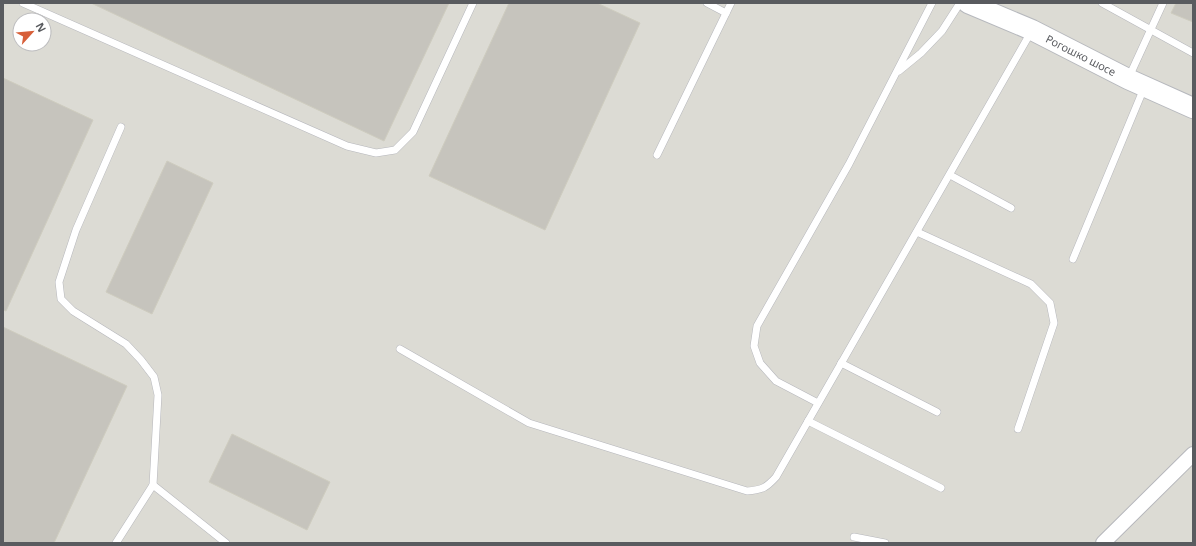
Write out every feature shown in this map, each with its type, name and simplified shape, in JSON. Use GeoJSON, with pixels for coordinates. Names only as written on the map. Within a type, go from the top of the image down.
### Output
{"type":"FeatureCollection","features":[{"type":"Feature","properties":{"kind":"main road","name":"Рогошко шосе"},"geometry":{"type":"LineString","coordinates":[[968,3],[989,7],[1137,83],[1193,108]]}},
{"type":"Feature","properties":{"kind":"street"},"geometry":{"type":"LineString","coordinates":[[1103,543],[1193,454]]}},
{"type":"Feature","properties":{"kind":"lane"},"geometry":{"type":"LineString","coordinates":[[23,3],[347,146],[376,153],[395,150],[413,132],[473,3]]}},
{"type":"Feature","properties":{"kind":"lane"},"geometry":{"type":"LineString","coordinates":[[707,3],[726,13]]}},
{"type":"Feature","properties":{"kind":"lane"},"geometry":{"type":"LineString","coordinates":[[657,155],[731,3]]}},
{"type":"Feature","properties":{"kind":"lane"},"geometry":{"type":"LineString","coordinates":[[818,403],[776,381],[760,364],[754,346],[757,326],[849,164],[932,3]]}},
{"type":"Feature","properties":{"kind":"lane"},"geometry":{"type":"LineString","coordinates":[[896,73],[920,53],[942,31],[960,3]]}},
{"type":"Feature","properties":{"kind":"lane"},"geometry":{"type":"LineString","coordinates":[[1102,3],[1193,53]]}},
{"type":"Feature","properties":{"kind":"lane"},"geometry":{"type":"LineString","coordinates":[[1072,259],[1137,83],[1151,31],[1163,3]]}},
{"type":"Feature","properties":{"kind":"lane"},"geometry":{"type":"LineString","coordinates":[[400,349],[529,423],[747,491],[758,490],[768,486],[776,477],[1032,30]]}},
{"type":"Feature","properties":{"kind":"lane"},"geometry":{"type":"LineString","coordinates":[[116,543],[153,485],[158,395],[154,377],[141,360],[126,344],[73,311],[61,299],[59,282],[76,230],[122,127]]}},
{"type":"Feature","properties":{"kind":"lane"},"geometry":{"type":"LineString","coordinates":[[950,175],[1011,208]]}},
{"type":"Feature","properties":{"kind":"lane"},"geometry":{"type":"LineString","coordinates":[[917,232],[1031,284],[1050,303],[1054,323],[1018,429]]}},
{"type":"Feature","properties":{"kind":"lane"},"geometry":{"type":"LineString","coordinates":[[841,363],[937,412]]}},
{"type":"Feature","properties":{"kind":"lane"},"geometry":{"type":"LineString","coordinates":[[808,421],[941,488]]}},
{"type":"Feature","properties":{"kind":"lane"},"geometry":{"type":"LineString","coordinates":[[153,485],[226,543]]}},
{"type":"Feature","properties":{"kind":"lane"},"geometry":{"type":"LineString","coordinates":[[854,537],[885,543]]}},
{"type":"Feature","properties":{"kind":"shaded area"},"geometry":{"type":"Polygon","coordinates":[[[3,3],[1193,3],[1193,543],[3,543],[3,3]]]}},
{"type":"Feature","properties":{"kind":"building"},"geometry":{"type":"Polygon","coordinates":[[[91,3],[449,3],[384,141],[91,3]]]}},
{"type":"Feature","properties":{"kind":"building"},"geometry":{"type":"Polygon","coordinates":[[[509,3],[597,3],[640,23],[545,230],[429,176],[509,3]]]}},
{"type":"Feature","properties":{"kind":"building"},"geometry":{"type":"Polygon","coordinates":[[[1176,3],[1193,3],[1193,22],[1171,13],[1176,3]]]}},
{"type":"Feature","properties":{"kind":"building"},"geometry":{"type":"Polygon","coordinates":[[[3,78],[93,120],[6,311],[3,310],[3,78]]]}},
{"type":"Feature","properties":{"kind":"building"},"geometry":{"type":"Polygon","coordinates":[[[167,161],[213,183],[152,314],[106,292],[167,161]]]}},
{"type":"Feature","properties":{"kind":"building"},"geometry":{"type":"Polygon","coordinates":[[[3,327],[127,386],[54,543],[3,543],[3,327]]]}},
{"type":"Feature","properties":{"kind":"building"},"geometry":{"type":"Polygon","coordinates":[[[232,434],[330,482],[307,530],[209,482],[232,434]]]}}]}
